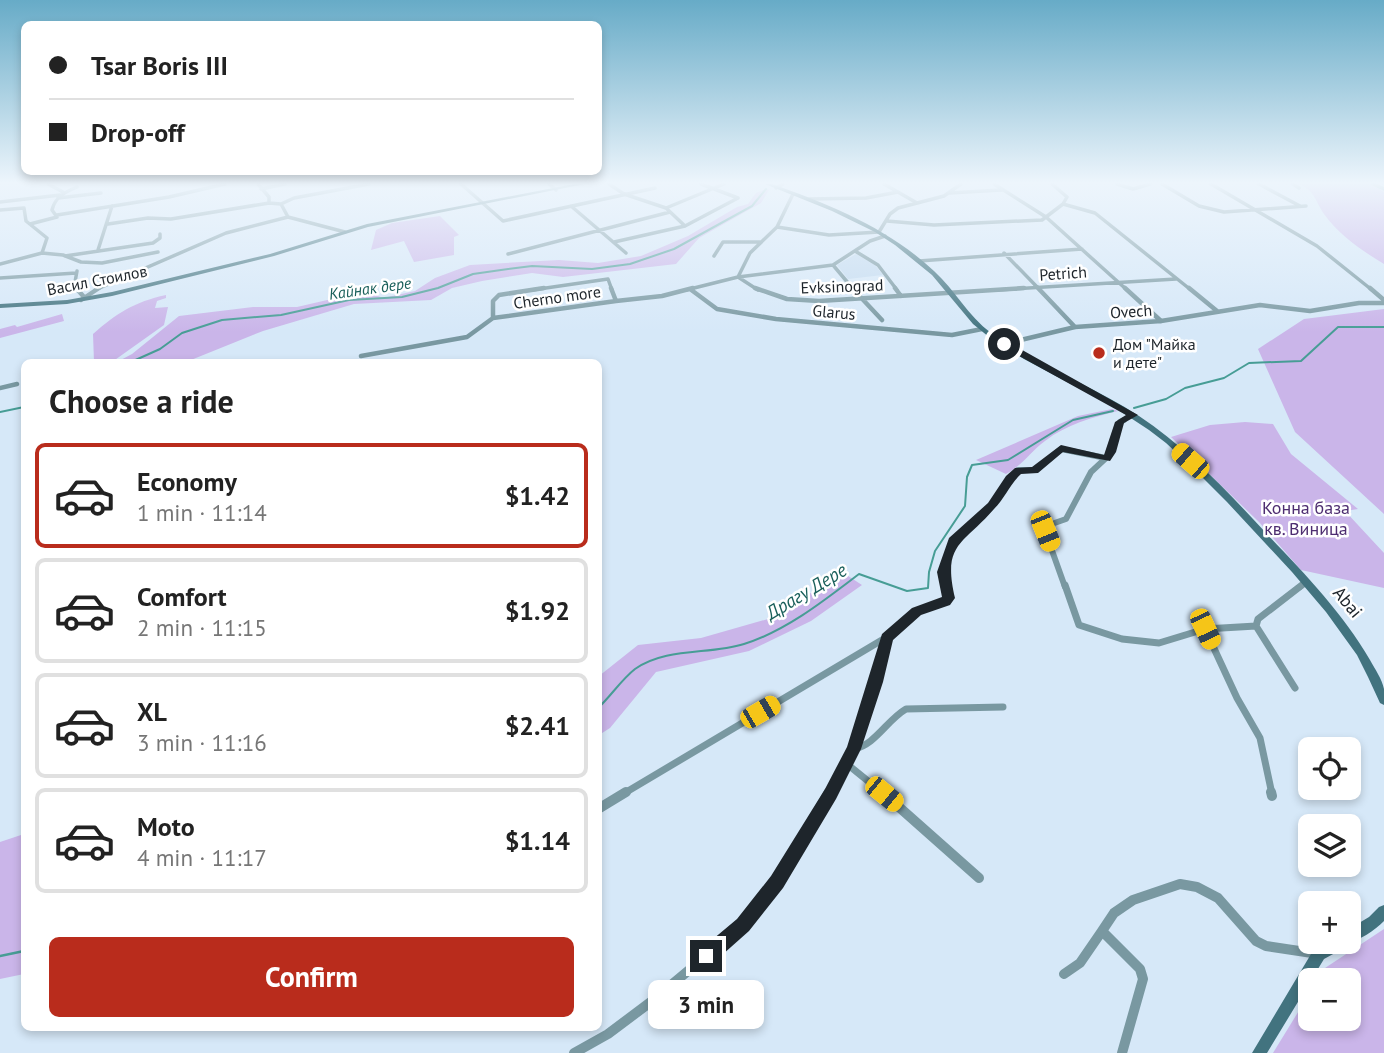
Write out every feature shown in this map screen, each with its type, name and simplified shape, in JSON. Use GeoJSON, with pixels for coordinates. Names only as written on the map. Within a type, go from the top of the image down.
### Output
{"type":"FeatureCollection","features":[{"type":"Feature","properties":{"kind":"street"},"geometry":{"type":"LineString","coordinates":[[41,233],[47,238],[42,253]]}},
{"type":"Feature","properties":{"kind":"street"},"geometry":{"type":"LineString","coordinates":[[99,250],[105,233]]}},
{"type":"Feature","properties":{"kind":"street"},"geometry":{"type":"LineString","coordinates":[[81,262],[74,283],[82,298],[168,258],[230,233]]}},
{"type":"Feature","properties":{"kind":"street","name":"Васил Стоилов"},"geometry":{"type":"LineString","coordinates":[[0,306],[82,298],[272,255],[341,233]]}},
{"type":"Feature","properties":{"kind":"street"},"geometry":{"type":"LineString","coordinates":[[508,254],[584,233]]}},
{"type":"Feature","properties":{"kind":"street"},"geometry":{"type":"LineString","coordinates":[[604,233],[626,253]]}},
{"type":"Feature","properties":{"kind":"street"},"geometry":{"type":"LineString","coordinates":[[614,242],[653,233]]}},
{"type":"Feature","properties":{"kind":"street"},"geometry":{"type":"LineString","coordinates":[[738,277],[760,242],[771,233]]}},
{"type":"Feature","properties":{"kind":"street"},"geometry":{"type":"LineString","coordinates":[[815,233],[882,234]]}},
{"type":"Feature","properties":{"kind":"street"},"geometry":{"type":"LineString","coordinates":[[1064,233],[1161,321]]}},
{"type":"Feature","properties":{"kind":"street"},"geometry":{"type":"LineString","coordinates":[[1120,233],[1217,311]]}},
{"type":"Feature","properties":{"kind":"street"},"geometry":{"type":"LineString","coordinates":[[1295,233],[1317,246],[1384,302]]}},
{"type":"Feature","properties":{"kind":"street"},"geometry":{"type":"LineString","coordinates":[[65,256],[153,243],[160,238],[160,234]]}},
{"type":"Feature","properties":{"kind":"street"},"geometry":{"type":"LineString","coordinates":[[882,234],[833,265],[882,320]]}},
{"type":"Feature","properties":{"kind":"street","name":"Abai"},"geometry":{"type":"LineString","coordinates":[[882,234],[919,261],[952,293],[982,329],[1004,344],[1133,415],[1217,486],[1306,582],[1352,637],[1367,660],[1384,700]]}},
{"type":"Feature","properties":{"kind":"street"},"geometry":{"type":"LineString","coordinates":[[713,256],[723,242],[760,242]]}},
{"type":"Feature","properties":{"kind":"street"},"geometry":{"type":"LineString","coordinates":[[919,261],[1082,249]]}},
{"type":"Feature","properties":{"kind":"street"},"geometry":{"type":"LineString","coordinates":[[0,264],[42,253],[65,256],[81,262],[110,262],[158,250],[168,258]]}},
{"type":"Feature","properties":{"kind":"street"},"geometry":{"type":"LineString","coordinates":[[856,251],[878,265],[901,296]]}},
{"type":"Feature","properties":{"kind":"street"},"geometry":{"type":"LineString","coordinates":[[1004,253],[1075,327]]}},
{"type":"Feature","properties":{"kind":"street","name":"Cherno more"},"geometry":{"type":"LineString","coordinates":[[616,301],[608,279],[499,295],[493,302],[493,318],[662,296],[738,277],[833,265]]}},
{"type":"Feature","properties":{"kind":"street"},"geometry":{"type":"LineString","coordinates":[[0,278],[76,273]]}},
{"type":"Feature","properties":{"kind":"street","name":"Evksinograd"},"geometry":{"type":"LineString","coordinates":[[738,277],[758,290],[788,299],[952,293]]}},
{"type":"Feature","properties":{"kind":"street","name":"Petrich"},"geometry":{"type":"LineString","coordinates":[[952,293],[1176,279]]}},
{"type":"Feature","properties":{"kind":"street","name":"Glarus"},"geometry":{"type":"LineString","coordinates":[[690,289],[717,309],[776,318],[952,335],[982,329]]}},
{"type":"Feature","properties":{"kind":"street","name":"Ovech"},"geometry":{"type":"LineString","coordinates":[[1004,344],[1075,327],[1161,321],[1260,306],[1310,311],[1384,302]]}},
{"type":"Feature","properties":{"kind":"street"},"geometry":{"type":"LineString","coordinates":[[361,356],[467,337],[493,318]]}},
{"type":"Feature","properties":{"kind":"street"},"geometry":{"type":"LineString","coordinates":[[0,388],[17,384]]}},
{"type":"Feature","properties":{"kind":"street"},"geometry":{"type":"LineString","coordinates":[[1133,415],[1120,422],[1111,452],[1091,472],[1066,519],[1046,526],[1045,531],[1079,625],[1122,639],[1159,643],[1205,629],[1256,626]]}},
{"type":"Feature","properties":{"kind":"street"},"geometry":{"type":"LineString","coordinates":[[602,807],[887,637],[916,612],[946,602],[949,593],[943,572],[954,541],[992,506],[1018,470],[1035,470],[1061,449],[1106,458]]}},
{"type":"Feature","properties":{"kind":"street"},"geometry":{"type":"LineString","coordinates":[[1295,688],[1256,626],[1258,619],[1306,582]]}},
{"type":"Feature","properties":{"kind":"street"},"geometry":{"type":"LineString","coordinates":[[1205,629],[1237,698],[1260,738],[1272,796]]}},
{"type":"Feature","properties":{"kind":"street"},"geometry":{"type":"LineString","coordinates":[[574,1053],[608,1034],[652,1001],[743,925],[777,882],[854,749],[876,682],[887,637]]}},
{"type":"Feature","properties":{"kind":"street"},"geometry":{"type":"LineString","coordinates":[[854,749],[865,747],[892,717],[906,709],[1003,707]]}},
{"type":"Feature","properties":{"kind":"street"},"geometry":{"type":"LineString","coordinates":[[847,764],[903,809],[979,878]]}},
{"type":"Feature","properties":{"kind":"street"},"geometry":{"type":"LineString","coordinates":[[1064,974],[1080,963],[1114,913],[1133,900],[1180,884],[1197,887],[1218,898],[1256,941],[1298,950]]}},
{"type":"Feature","properties":{"kind":"street"},"geometry":{"type":"LineString","coordinates":[[1361,930],[1384,912]]}},
{"type":"Feature","properties":{"kind":"street"},"geometry":{"type":"LineString","coordinates":[[1102,931],[1140,969],[1143,979],[1122,1053]]}},
{"type":"Feature","properties":{"kind":"street"},"geometry":{"type":"LineString","coordinates":[[1259,1053],[1319,954]]}},
{"type":"Feature","properties":{"kind":"shaded area"},"geometry":{"type":"Polygon","coordinates":[[[856,254],[875,265],[883,275],[848,279],[837,265],[856,254]]]}},
{"type":"Feature","properties":{"kind":"green space"},"geometry":{"type":"Polygon","coordinates":[[[375,233],[459,235],[454,237],[454,255],[414,262],[404,241],[371,250],[375,233]]]}},
{"type":"Feature","properties":{"kind":"green space"},"geometry":{"type":"Polygon","coordinates":[[[693,233],[708,233],[699,238],[676,264],[563,277],[532,273],[482,281],[452,288],[431,300],[354,304],[263,331],[193,359],[123,359],[179,316],[253,307],[297,307],[366,291],[383,298],[415,291],[435,278],[470,265],[559,260],[598,263],[641,256],[693,233]]]}},
{"type":"Feature","properties":{"kind":"green space"},"geometry":{"type":"Polygon","coordinates":[[[1341,233],[1384,233],[1384,264],[1359,248],[1341,233]]]}},
{"type":"Feature","properties":{"kind":"green space"},"geometry":{"type":"Polygon","coordinates":[[[166,295],[166,298],[157,301],[155,308],[168,307],[164,325],[116,359],[94,359],[93,334],[127,309],[166,295]]]}},
{"type":"Feature","properties":{"kind":"green space"},"geometry":{"type":"Polygon","coordinates":[[[1384,309],[1384,514],[1295,432],[1258,349],[1304,319],[1384,309]]]}},
{"type":"Feature","properties":{"kind":"green space"},"geometry":{"type":"Polygon","coordinates":[[[62,314],[64,321],[0,338],[0,329],[62,314]]]}},
{"type":"Feature","properties":{"kind":"green space"},"geometry":{"type":"Polygon","coordinates":[[[1112,409],[1118,411],[1080,422],[1053,435],[1006,474],[976,460],[1078,416],[1112,409]]]}},
{"type":"Feature","properties":{"kind":"green space","name":"Конна база кв. Виница"},"geometry":{"type":"Polygon","coordinates":[[[1245,422],[1273,424],[1291,454],[1358,509],[1345,511],[1384,553],[1384,588],[1301,570],[1259,522],[1171,437],[1210,425],[1245,422]]]}},
{"type":"Feature","properties":{"kind":"green space"},"geometry":{"type":"Polygon","coordinates":[[[842,572],[862,585],[811,621],[749,651],[656,672],[610,728],[602,733],[602,674],[638,645],[701,638],[775,617],[842,572]]]}},
{"type":"Feature","properties":{"kind":"green space"},"geometry":{"type":"Polygon","coordinates":[[[21,835],[21,975],[0,979],[0,842],[21,835]]]}},
{"type":"Feature","properties":{"kind":"green space"},"geometry":{"type":"Polygon","coordinates":[[[1384,929],[1384,1053],[1273,1053],[1298,1012],[1298,1031],[1361,1031],[1361,968],[1325,968],[1346,954],[1361,954],[1361,944],[1384,929]]]}},
{"type":"Feature","properties":{"kind":"waterway","name":"Кайнак дере"},"geometry":{"type":"LineString","coordinates":[[138,359],[160,349],[182,333],[222,320],[281,315],[349,300],[402,297],[438,288],[473,274],[501,270],[532,266],[592,269],[630,264],[674,249],[703,233]]}},
{"type":"Feature","properties":{"kind":"waterway","name":"Драгу Дере"},"geometry":{"type":"LineString","coordinates":[[1134,408],[1166,399],[1185,388],[1224,378],[1249,363],[1301,361],[1338,327],[1384,327]]}},
{"type":"Feature","properties":{"kind":"waterway","name":"Кайнак дере"},"geometry":{"type":"LineString","coordinates":[[0,412],[21,408]]}},
{"type":"Feature","properties":{"kind":"waterway","name":"Драгу Дере"},"geometry":{"type":"LineString","coordinates":[[602,704],[630,673],[647,662],[674,654],[731,647],[760,638],[804,614],[859,574],[907,591],[928,588],[935,551],[965,506],[967,477],[972,465],[1008,460],[1073,420],[1113,411]]}},
{"type":"Feature","properties":{"kind":"waterway","name":"Драгу Дере"},"geometry":{"type":"LineString","coordinates":[[0,956],[21,952]]}},
{"type":"Feature","properties":{"kind":"place","name":"Дом \"Майка и дете\""},"geometry":{"type":"Point","coordinates":[1099,353]}},
{"type":"Feature","properties":{"kind":"route"},"geometry":{"type":"LineString","coordinates":[[706,956],[743,925],[777,882],[831,794],[854,749],[876,682],[887,637],[916,612],[946,602],[949,598],[943,572],[954,541],[992,506],[1018,470],[1035,470],[1049,461],[1056,451],[1067,448],[1106,458],[1111,452],[1120,422],[1133,415],[1004,344]]}}]}
